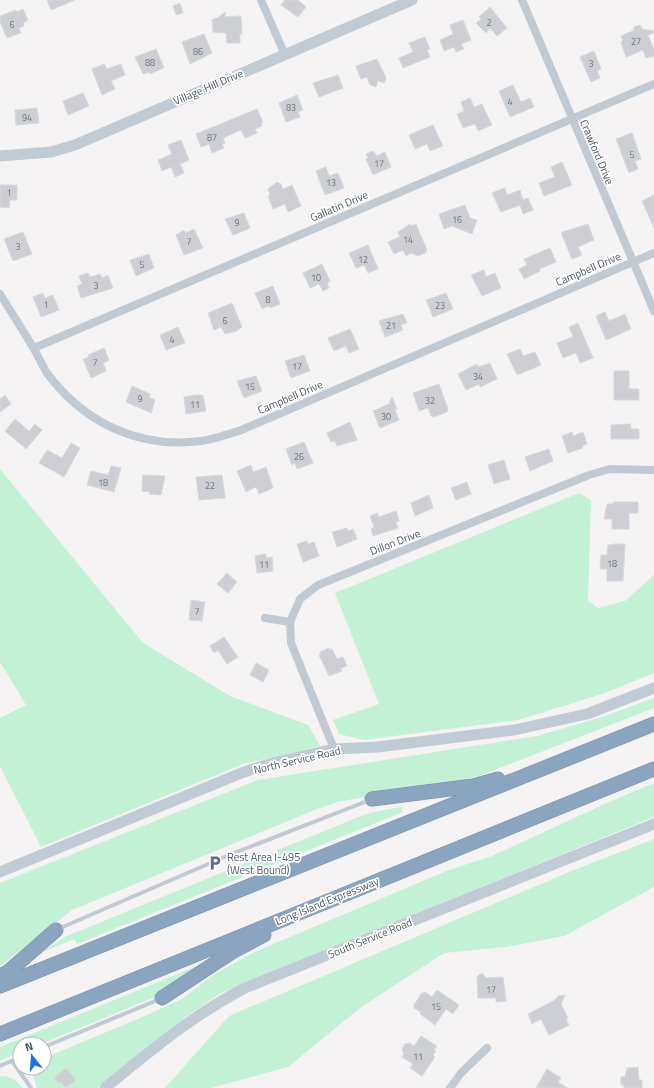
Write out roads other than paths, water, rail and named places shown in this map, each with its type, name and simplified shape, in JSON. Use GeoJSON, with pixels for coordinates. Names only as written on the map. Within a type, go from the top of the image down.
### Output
{"type":"FeatureCollection","features":[{"type":"Feature","properties":{"kind":"highway"},"geometry":{"type":"LineString","coordinates":[[0,986],[654,724]]}},
{"type":"Feature","properties":{"kind":"highway"},"geometry":{"type":"LineString","coordinates":[[372,799],[473,786],[564,761]]}},
{"type":"Feature","properties":{"kind":"highway","name":"Long Island Expressway"},"geometry":{"type":"LineString","coordinates":[[0,1034],[654,769]]}},
{"type":"Feature","properties":{"kind":"highway"},"geometry":{"type":"LineString","coordinates":[[162,998],[232,952],[318,905]]}},
{"type":"Feature","properties":{"kind":"highway"},"geometry":{"type":"LineString","coordinates":[[0,976],[8,972],[56,930]]}},
{"type":"Feature","properties":{"kind":"main road","name":"Village Hill Drive"},"geometry":{"type":"LineString","coordinates":[[0,156],[51,152],[75,145],[412,0]]}},
{"type":"Feature","properties":{"kind":"main road","name":"North Service Road"},"geometry":{"type":"LineString","coordinates":[[0,872],[244,772],[276,762],[334,749],[378,747],[514,730],[587,714],[654,688]]}},
{"type":"Feature","properties":{"kind":"main road","name":"South Service Road"},"geometry":{"type":"LineString","coordinates":[[105,1088],[172,1034],[216,1003],[245,988],[654,824]]}},
{"type":"Feature","properties":{"kind":"street"},"geometry":{"type":"LineString","coordinates":[[261,0],[285,55]]}},
{"type":"Feature","properties":{"kind":"street","name":"Crawford Drive"},"geometry":{"type":"LineString","coordinates":[[522,0],[571,119],[654,311]]}},
{"type":"Feature","properties":{"kind":"street","name":"Gallatin Drive"},"geometry":{"type":"LineString","coordinates":[[34,348],[654,84]]}},
{"type":"Feature","properties":{"kind":"street","name":"Campbell Drive"},"geometry":{"type":"LineString","coordinates":[[0,294],[34,348],[47,372],[67,396],[87,414],[110,428],[135,438],[162,443],[202,441],[239,431],[654,253]]}},
{"type":"Feature","properties":{"kind":"street","name":"Dillon Drive"},"geometry":{"type":"LineString","coordinates":[[334,749],[300,667],[292,643],[290,622],[300,599],[318,585],[352,570],[589,475],[610,469],[654,470]]}},
{"type":"Feature","properties":{"kind":"street"},"geometry":{"type":"LineString","coordinates":[[265,618],[290,622]]}},
{"type":"Feature","properties":{"kind":"street"},"geometry":{"type":"LineString","coordinates":[[450,1088],[461,1073],[487,1048]]}},
{"type":"Feature","properties":{"kind":"lane"},"geometry":{"type":"LineString","coordinates":[[56,930],[229,855],[372,799]]}},
{"type":"Feature","properties":{"kind":"lane"},"geometry":{"type":"LineString","coordinates":[[52,1044],[162,998]]}},
{"type":"Feature","properties":{"kind":"lane"},"geometry":{"type":"LineString","coordinates":[[0,1066],[12,1061]]}},
{"type":"Feature","properties":{"kind":"lane"},"geometry":{"type":"LineString","coordinates":[[23,1076],[31,1088]]}},
{"type":"Feature","properties":{"kind":"place","name":"Rest Area I-495 (West Bound)"},"geometry":{"type":"Point","coordinates":[215,863]}}]}
